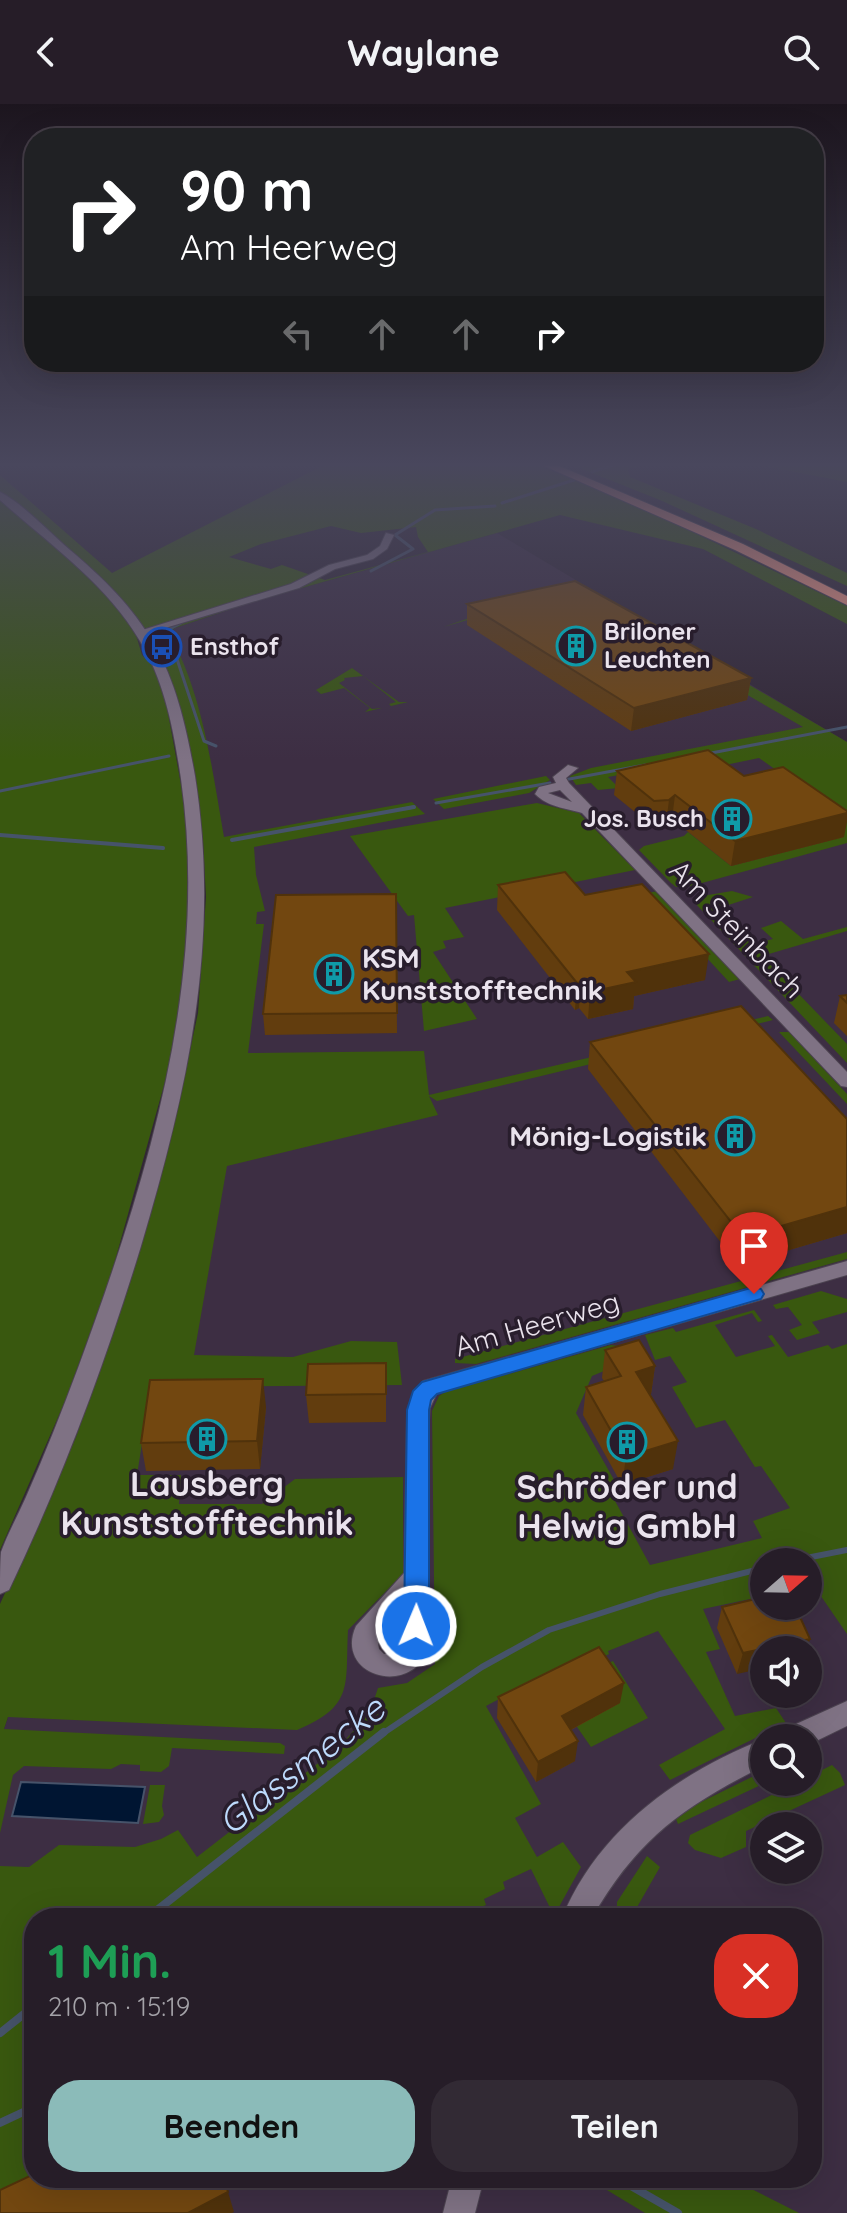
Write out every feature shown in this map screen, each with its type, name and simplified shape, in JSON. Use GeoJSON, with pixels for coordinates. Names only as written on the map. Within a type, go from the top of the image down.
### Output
{"type":"FeatureCollection","features":[{"type":"Feature","properties":{"kind":"highway"},"geometry":{"type":"LineString","coordinates":[[772,563],[847,601]]}},
{"type":"Feature","properties":{"kind":"highway"},"geometry":{"type":"LineString","coordinates":[[786,563],[847,592]]}},
{"type":"Feature","properties":{"kind":"main road"},"geometry":{"type":"LineString","coordinates":[[0,1582],[73,1418],[107,1321],[186,1040],[196,946],[200,892],[198,840],[173,708],[161,673],[141,632],[103,587],[77,563]]}},
{"type":"Feature","properties":{"kind":"street"},"geometry":{"type":"LineString","coordinates":[[141,632],[295,586],[346,563]]}},
{"type":"Feature","properties":{"kind":"street"},"geometry":{"type":"LineString","coordinates":[[572,768],[559,777],[563,785],[544,790],[541,794],[546,799],[590,811]]}},
{"type":"Feature","properties":{"kind":"street","name":"Am Steinbach"},"geometry":{"type":"LineString","coordinates":[[563,785],[847,1082]]}},
{"type":"Feature","properties":{"kind":"street","name":"Am Heerweg"},"geometry":{"type":"LineString","coordinates":[[417,1576],[418,1410],[421,1397],[430,1387],[847,1268]]}},
{"type":"Feature","properties":{"kind":"street"},"geometry":{"type":"LineString","coordinates":[[822,1725],[847,1713]]}},
{"type":"Feature","properties":{"kind":"street"},"geometry":{"type":"LineString","coordinates":[[582,1908],[604,1870],[643,1827],[704,1784],[750,1759]]}},
{"type":"Feature","properties":{"kind":"street"},"geometry":{"type":"LineString","coordinates":[[459,2213],[465,2188]]}},
{"type":"Feature","properties":{"kind":"shaded area"},"geometry":{"type":"Polygon","coordinates":[[[389,563],[548,563],[847,742],[847,2213],[0,2213],[0,1740],[147,1326],[225,953],[179,650],[169,633],[175,628],[249,603],[389,563]]]}},
{"type":"Feature","properties":{"kind":"green space"},"geometry":{"type":"Polygon","coordinates":[[[0,563],[101,563],[112,573],[131,563],[251,563],[271,569],[282,565],[325,580],[389,563],[249,603],[175,628],[169,633],[181,656],[198,706],[224,837],[412,802],[425,814],[254,847],[256,875],[265,911],[257,912],[256,924],[264,924],[248,1053],[424,1051],[429,1095],[768,1016],[773,1020],[437,1101],[429,1096],[438,1115],[227,1166],[194,1355],[293,1357],[351,1341],[397,1342],[402,1385],[151,1387],[137,1475],[181,1475],[179,1504],[262,1504],[295,1479],[403,1477],[403,1574],[348,1630],[346,1679],[338,1702],[316,1721],[297,1730],[8,1717],[4,1729],[280,1743],[285,1746],[284,1754],[172,1748],[169,1766],[161,1772],[140,1771],[140,1765],[121,1764],[111,1769],[24,1766],[13,1775],[0,1833],[0,1604],[76,1437],[136,1262],[180,1097],[198,1013],[206,897],[203,840],[190,754],[160,654],[100,578],[89,579],[113,602],[135,632],[142,655],[154,667],[166,702],[186,812],[190,901],[180,1028],[111,1275],[66,1399],[0,1550],[0,563]]]}},
{"type":"Feature","properties":{"kind":"green space"},"geometry":{"type":"Polygon","coordinates":[[[731,563],[758,563],[847,606],[847,624],[731,563]]]}},
{"type":"Feature","properties":{"kind":"green space"},"geometry":{"type":"Polygon","coordinates":[[[798,563],[827,563],[847,573],[847,586],[798,563]]]}},
{"type":"Feature","properties":{"kind":"green space"},"geometry":{"type":"Polygon","coordinates":[[[589,591],[847,742],[847,843],[691,886],[676,887],[671,883],[639,850],[688,832],[731,866],[843,837],[836,812],[759,758],[701,770],[691,762],[608,777],[619,788],[598,790],[591,783],[576,785],[570,776],[591,768],[803,727],[601,611],[517,606],[443,627],[510,604],[589,591]]]}},
{"type":"Feature","properties":{"kind":"green space"},"geometry":{"type":"Polygon","coordinates":[[[352,668],[399,702],[408,702],[391,706],[389,704],[396,702],[363,676],[344,678],[339,683],[372,709],[382,708],[365,712],[370,708],[344,688],[321,694],[316,690],[352,668]]]}},
{"type":"Feature","properties":{"kind":"green space"},"geometry":{"type":"Polygon","coordinates":[[[546,776],[550,780],[529,793],[444,809],[433,799],[546,776]]]}},
{"type":"Feature","properties":{"kind":"green space"},"geometry":{"type":"Polygon","coordinates":[[[537,803],[579,813],[635,870],[445,908],[464,937],[443,941],[446,948],[433,952],[477,1019],[424,1031],[414,915],[408,916],[350,836],[537,803]]]}},
{"type":"Feature","properties":{"kind":"green space"},"geometry":{"type":"Polygon","coordinates":[[[658,891],[740,979],[729,982],[647,893],[658,891]]]}},
{"type":"Feature","properties":{"kind":"green space"},"geometry":{"type":"Polygon","coordinates":[[[732,891],[753,897],[716,909],[757,943],[773,939],[761,928],[781,921],[803,939],[847,927],[847,931],[762,956],[847,1044],[847,1063],[694,902],[702,896],[732,891]]]}},
{"type":"Feature","properties":{"kind":"green space"},"geometry":{"type":"Polygon","coordinates":[[[779,1032],[789,1032],[847,1094],[847,1104],[779,1032]]]}},
{"type":"Feature","properties":{"kind":"green space"},"geometry":{"type":"Polygon","coordinates":[[[847,1252],[847,1259],[476,1364],[455,1363],[455,1359],[847,1252]]]}},
{"type":"Feature","properties":{"kind":"green space"},"geometry":{"type":"Polygon","coordinates":[[[821,1291],[847,1299],[847,1312],[812,1322],[820,1333],[797,1340],[789,1330],[802,1325],[788,1307],[776,1309],[773,1305],[821,1291]]]}},
{"type":"Feature","properties":{"kind":"green space"},"geometry":{"type":"Polygon","coordinates":[[[754,1310],[762,1321],[758,1322],[752,1313],[715,1325],[736,1357],[775,1346],[768,1336],[772,1335],[788,1357],[828,1345],[832,1349],[847,1344],[847,1634],[822,1598],[822,1548],[750,1548],[750,1599],[703,1609],[720,1649],[706,1652],[735,1716],[776,1708],[786,1723],[750,1724],[750,1741],[670,1780],[659,1765],[725,1729],[658,1631],[608,1651],[609,1654],[559,1680],[520,1688],[486,1706],[541,1804],[515,1818],[537,1857],[563,1842],[581,1867],[558,1908],[550,1908],[531,1869],[503,1882],[505,1889],[484,1899],[486,1905],[479,1908],[24,1908],[24,2187],[0,2209],[0,1866],[29,1867],[59,1845],[135,1847],[178,1830],[197,1857],[339,1747],[370,1712],[378,1688],[407,1683],[435,1664],[432,1411],[439,1396],[445,1392],[611,1345],[619,1346],[616,1366],[592,1376],[576,1413],[617,1485],[608,1488],[650,1565],[762,1538],[753,1521],[790,1508],[761,1466],[755,1467],[725,1420],[696,1428],[672,1387],[687,1382],[670,1356],[655,1360],[645,1335],[673,1328],[676,1332],[754,1310]]]}},
{"type":"Feature","properties":{"kind":"green space"},"geometry":{"type":"Polygon","coordinates":[[[613,1661],[648,1718],[591,1747],[577,1727],[596,1668],[613,1661]]]}},
{"type":"Feature","properties":{"kind":"green space"},"geometry":{"type":"Polygon","coordinates":[[[832,1765],[845,1785],[822,1796],[822,1770],[832,1765]]]}},
{"type":"Feature","properties":{"kind":"green space"},"geometry":{"type":"Polygon","coordinates":[[[750,1778],[750,1790],[678,1824],[676,1819],[697,1804],[750,1778]]]}},
{"type":"Feature","properties":{"kind":"green space"},"geometry":{"type":"Polygon","coordinates":[[[150,1785],[165,1785],[164,1815],[159,1822],[143,1824],[150,1785]]]}},
{"type":"Feature","properties":{"kind":"green space"},"geometry":{"type":"Polygon","coordinates":[[[769,1796],[821,1796],[787,1812],[750,1812],[746,1847],[721,1858],[695,1850],[688,1843],[690,1835],[769,1796]]]}},
{"type":"Feature","properties":{"kind":"green space"},"geometry":{"type":"Polygon","coordinates":[[[647,1856],[660,1867],[637,1908],[617,1908],[617,1902],[647,1856]]]}},
{"type":"Feature","properties":{"kind":"green space"},"geometry":{"type":"Polygon","coordinates":[[[604,2188],[750,2188],[799,2213],[645,2213],[604,2188]]]}},
{"type":"Feature","properties":{"kind":"water"},"geometry":{"type":"Polygon","coordinates":[[[21,1782],[145,1787],[138,1823],[12,1816],[21,1782]]]}},
{"type":"Feature","properties":{"kind":"building","name":"Briloner Leuchten"},"geometry":{"type":"Polygon","coordinates":[[[575,581],[751,678],[634,708],[467,604],[575,581]]]}},
{"type":"Feature","properties":{"kind":"building"},"geometry":{"type":"Polygon","coordinates":[[[708,750],[744,776],[783,767],[847,813],[735,841],[675,795],[669,800],[654,801],[617,771],[708,750]]]}},
{"type":"Feature","properties":{"kind":"building"},"geometry":{"type":"Polygon","coordinates":[[[565,872],[585,895],[642,884],[709,954],[627,972],[636,982],[590,992],[581,982],[577,983],[498,885],[565,872]]]}},
{"type":"Feature","properties":{"kind":"building","name":"KSM Kunststofftechnik"},"geometry":{"type":"Polygon","coordinates":[[[396,894],[397,1013],[263,1014],[276,895],[396,894]]]}},
{"type":"Feature","properties":{"kind":"building","name":"Mönig-Logistik"},"geometry":{"type":"Polygon","coordinates":[[[741,1006],[847,1119],[847,1207],[743,1237],[590,1042],[741,1006]]]}},
{"type":"Feature","properties":{"kind":"building"},"geometry":{"type":"Polygon","coordinates":[[[639,1340],[655,1366],[636,1372],[678,1441],[626,1457],[586,1387],[621,1376],[605,1350],[639,1340]]]}},
{"type":"Feature","properties":{"kind":"building"},"geometry":{"type":"Polygon","coordinates":[[[386,1363],[386,1394],[306,1395],[308,1364],[386,1363]]]}},
{"type":"Feature","properties":{"kind":"building"},"geometry":{"type":"Polygon","coordinates":[[[263,1379],[257,1441],[141,1443],[150,1380],[263,1379]]]}},
{"type":"Feature","properties":{"kind":"building"},"geometry":{"type":"Polygon","coordinates":[[[750,1600],[750,1620],[801,1620],[809,1636],[750,1636],[750,1652],[743,1653],[722,1607],[750,1600]]]}},
{"type":"Feature","properties":{"kind":"building"},"geometry":{"type":"Polygon","coordinates":[[[599,1647],[624,1683],[562,1716],[578,1741],[538,1762],[498,1697],[599,1647]]]}},
{"type":"Feature","properties":{"kind":"building"},"geometry":{"type":"Polygon","coordinates":[[[24,2179],[24,2188],[227,2188],[228,2192],[188,2213],[0,2213],[0,2190],[24,2179]]]}},
{"type":"Feature","properties":{"kind":"waterway"},"geometry":{"type":"LineString","coordinates":[[371,571],[385,563]]}},
{"type":"Feature","properties":{"kind":"waterway"},"geometry":{"type":"LineString","coordinates":[[181,623],[164,632],[173,647],[204,741],[216,746]]}},
{"type":"Feature","properties":{"kind":"waterway"},"geometry":{"type":"LineString","coordinates":[[706,754],[847,727]]}},
{"type":"Feature","properties":{"kind":"waterway"},"geometry":{"type":"LineString","coordinates":[[0,791],[169,756]]}},
{"type":"Feature","properties":{"kind":"waterway"},"geometry":{"type":"LineString","coordinates":[[564,780],[645,765]]}},
{"type":"Feature","properties":{"kind":"waterway"},"geometry":{"type":"LineString","coordinates":[[436,803],[550,783]]}},
{"type":"Feature","properties":{"kind":"waterway"},"geometry":{"type":"LineString","coordinates":[[232,840],[414,807],[403,809]]}},
{"type":"Feature","properties":{"kind":"waterway"},"geometry":{"type":"LineString","coordinates":[[0,835],[163,848]]}},
{"type":"Feature","properties":{"kind":"waterway","name":"Glassmecke"},"geometry":{"type":"LineString","coordinates":[[822,1555],[847,1550]]}},
{"type":"Feature","properties":{"kind":"waterway","name":"Glassmecke"},"geometry":{"type":"LineString","coordinates":[[382,1734],[482,1667],[549,1630],[660,1594],[750,1572]]}},
{"type":"Feature","properties":{"kind":"waterway","name":"Glassmecke"},"geometry":{"type":"LineString","coordinates":[[160,1908],[384,1732]]}},
{"type":"Feature","properties":{"kind":"waterway","name":"Glassmecke"},"geometry":{"type":"LineString","coordinates":[[0,2033],[24,2014]]}},
{"type":"Feature","properties":{"kind":"waterway"},"geometry":{"type":"LineString","coordinates":[[0,2123],[24,2112]]}},
{"type":"Feature","properties":{"kind":"waterway"},"geometry":{"type":"LineString","coordinates":[[634,2188],[678,2213]]}},
{"type":"Feature","properties":{"kind":"place","name":"Briloner Leuchten"},"geometry":{"type":"Point","coordinates":[576,646]}},
{"type":"Feature","properties":{"kind":"place","name":"Ensthof"},"geometry":{"type":"Point","coordinates":[162,647]}},
{"type":"Feature","properties":{"kind":"place","name":"Jos. Busch"},"geometry":{"type":"Point","coordinates":[732,819]}},
{"type":"Feature","properties":{"kind":"place","name":"KSM Kunststofftechnik"},"geometry":{"type":"Point","coordinates":[334,974]}},
{"type":"Feature","properties":{"kind":"place","name":"Mönig-Logistik"},"geometry":{"type":"Point","coordinates":[735,1136]}},
{"type":"Feature","properties":{"kind":"place","name":"Lausberg Kunststofftechnik"},"geometry":{"type":"Point","coordinates":[207,1439]}},
{"type":"Feature","properties":{"kind":"place","name":"Schröder und Helwig GmbH"},"geometry":{"type":"Point","coordinates":[627,1442]}},
{"type":"Feature","properties":{"kind":"route"},"geometry":{"type":"LineString","coordinates":[[416,1626],[418,1410],[421,1397],[430,1387],[754,1294]]}}]}
